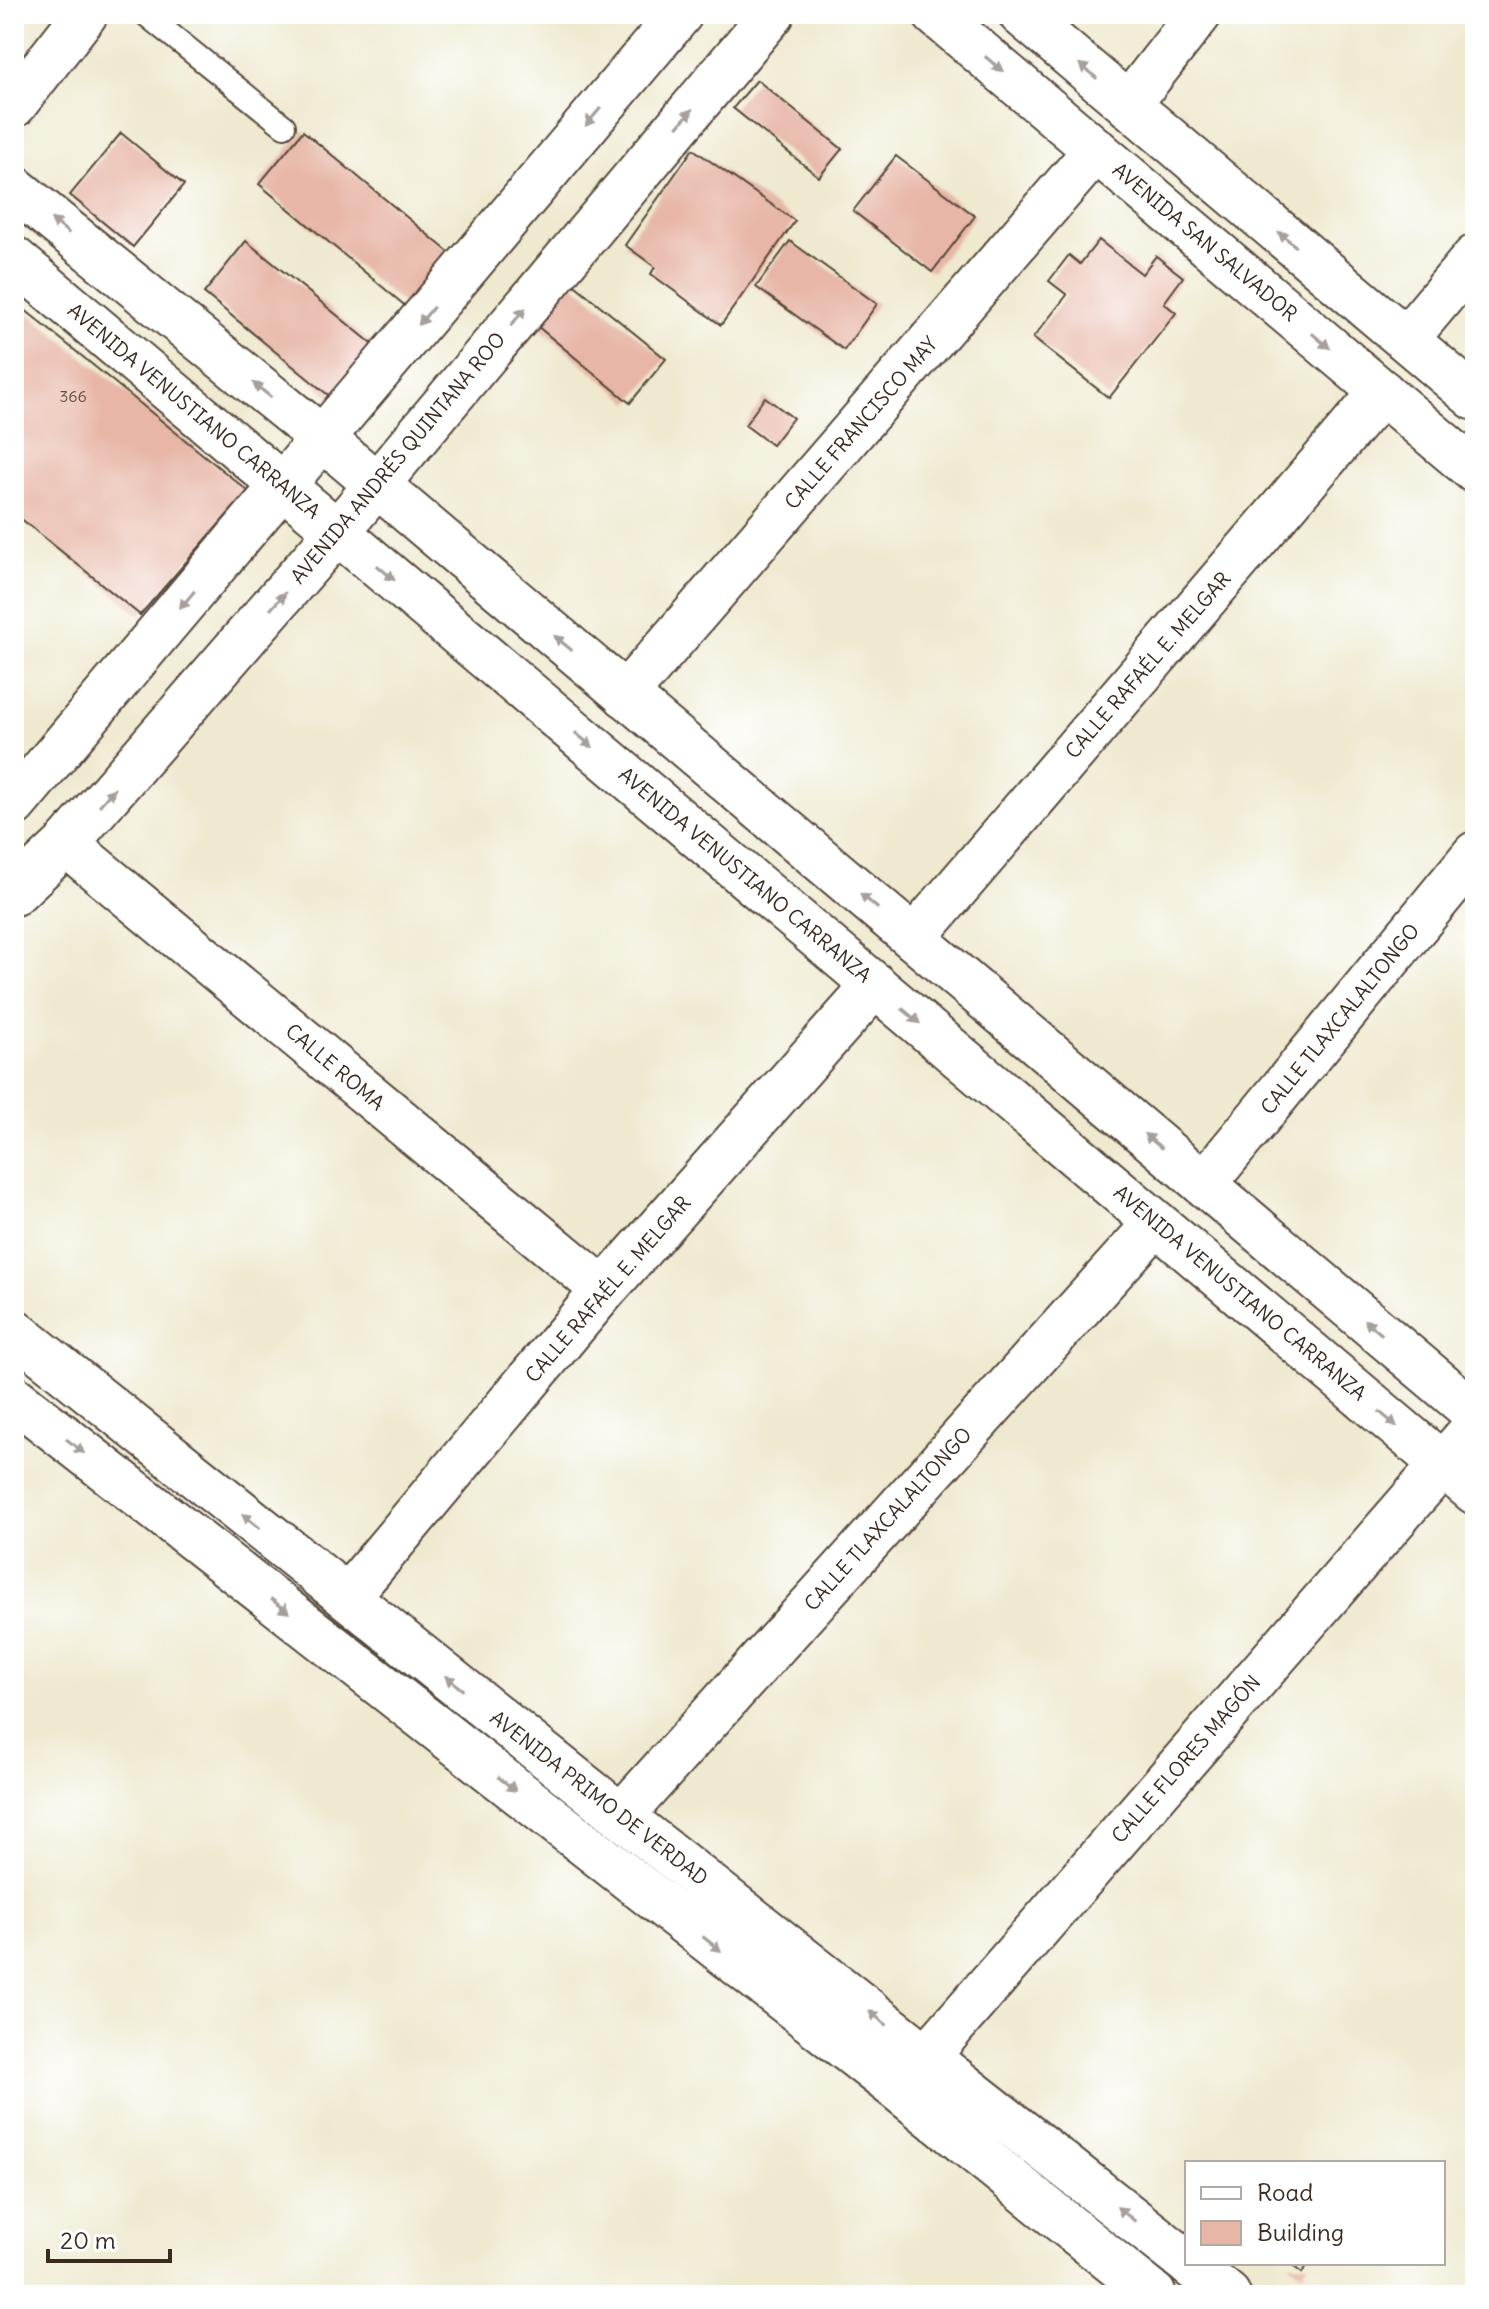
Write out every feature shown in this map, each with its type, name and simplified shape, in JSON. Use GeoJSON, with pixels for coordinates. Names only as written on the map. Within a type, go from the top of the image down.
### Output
{"type":"FeatureCollection","features":[{"type":"Feature","properties":{"kind":"street"},"geometry":{"type":"LineString","coordinates":[[14,105],[85,14]]}},
{"type":"Feature","properties":{"kind":"street"},"geometry":{"type":"LineString","coordinates":[[14,804],[680,14]]}},
{"type":"Feature","properties":{"kind":"street","name":"AVENIDA ANDRÉS QUINTANA ROO"},"geometry":{"type":"LineString","coordinates":[[14,893],[66,844],[337,532],[772,14]]}},
{"type":"Feature","properties":{"kind":"street","name":"AVENIDA SAN SALVADOR"},"geometry":{"type":"LineString","coordinates":[[935,14],[1475,471]]}},
{"type":"Feature","properties":{"kind":"street"},"geometry":{"type":"LineString","coordinates":[[1021,14],[1475,398]]}},
{"type":"Feature","properties":{"kind":"street"},"geometry":{"type":"LineString","coordinates":[[1128,105],[1199,14]]}},
{"type":"Feature","properties":{"kind":"street","name":"CALLE FRANCISCO MAY"},"geometry":{"type":"LineString","coordinates":[[625,695],[1096,150]]}},
{"type":"Feature","properties":{"kind":"street"},"geometry":{"type":"LineString","coordinates":[[14,188],[323,439],[1475,1413]]}},
{"type":"Feature","properties":{"kind":"street"},"geometry":{"type":"LineString","coordinates":[[1406,339],[1475,257]]}},
{"type":"Feature","properties":{"kind":"street","name":"AVENIDA VENUSTIANO CARRANZA"},"geometry":{"type":"LineString","coordinates":[[14,259],[1459,1479]]}},
{"type":"Feature","properties":{"kind":"street","name":"CALLE RAFAÉL E. MELGAR"},"geometry":{"type":"LineString","coordinates":[[914,938],[1382,392]]}},
{"type":"Feature","properties":{"kind":"street","name":"CALLE ROMA"},"geometry":{"type":"LineString","coordinates":[[66,844],[604,1290]]}},
{"type":"Feature","properties":{"kind":"street","name":"CALLE TLAXCALALTONGO"},"geometry":{"type":"LineString","coordinates":[[1204,1184],[1475,854]]}},
{"type":"Feature","properties":{"kind":"street","name":"CALLE RAFAÉL E. MELGAR"},"geometry":{"type":"LineString","coordinates":[[347,1597],[604,1290],[875,985]]}},
{"type":"Feature","properties":{"kind":"street","name":"CALLE TLAXCALALTONGO"},"geometry":{"type":"LineString","coordinates":[[621,1816],[1156,1223]]}},
{"type":"Feature","properties":{"kind":"street","name":"AVENIDA PRIMO DE VERDAD"},"geometry":{"type":"LineString","coordinates":[[14,1331],[1185,2261]]}},
{"type":"Feature","properties":{"kind":"street"},"geometry":{"type":"LineString","coordinates":[[14,1398],[898,2089],[1154,2295]]}},
{"type":"Feature","properties":{"kind":"street","name":"CALLE FLORES MAGÓN"},"geometry":{"type":"LineString","coordinates":[[898,2089],[925,2056],[1459,1479],[1475,1427]]}},
{"type":"Feature","properties":{"kind":"street","name":"AVENIDA PRIMO DE VERDAD"},"geometry":{"type":"LineString","coordinates":[[1190,2265],[1228,2295]]}},
{"type":"Feature","properties":{"kind":"lane"},"geometry":{"type":"LineString","coordinates":[[145,14],[284,126]]}},
{"type":"Feature","properties":{"kind":"building"},"geometry":{"type":"Polygon","coordinates":[[[757,80],[842,149],[819,177],[733,108],[757,80]]]}},
{"type":"Feature","properties":{"kind":"building"},"geometry":{"type":"Polygon","coordinates":[[[303,131],[451,254],[415,314],[259,184],[303,131]]]}},
{"type":"Feature","properties":{"kind":"building"},"geometry":{"type":"Polygon","coordinates":[[[121,133],[184,185],[133,247],[70,195],[121,133]]]}},
{"type":"Feature","properties":{"kind":"building"},"geometry":{"type":"Polygon","coordinates":[[[693,149],[795,221],[721,325],[651,274],[655,267],[625,245],[693,149]]]}},
{"type":"Feature","properties":{"kind":"building"},"geometry":{"type":"Polygon","coordinates":[[[896,156],[975,216],[932,272],[853,211],[896,156]]]}},
{"type":"Feature","properties":{"kind":"building"},"geometry":{"type":"Polygon","coordinates":[[[1099,240],[1142,274],[1156,256],[1183,277],[1164,303],[1176,313],[1109,398],[1033,338],[1067,295],[1049,281],[1069,255],[1080,264],[1099,240]]]}},
{"type":"Feature","properties":{"kind":"building"},"geometry":{"type":"Polygon","coordinates":[[[246,241],[376,347],[333,399],[204,293],[246,241]]]}},
{"type":"Feature","properties":{"kind":"building"},"geometry":{"type":"Polygon","coordinates":[[[790,241],[877,304],[844,350],[756,287],[790,241]]]}},
{"type":"Feature","properties":{"kind":"building"},"geometry":{"type":"Polygon","coordinates":[[[571,282],[666,359],[630,403],[536,325],[571,282]]]}},
{"type":"Feature","properties":{"kind":"building"},"geometry":{"type":"Polygon","coordinates":[[[14,301],[248,491],[140,615],[14,513],[14,301]]]}},
{"type":"Feature","properties":{"kind":"building"},"geometry":{"type":"Polygon","coordinates":[[[765,397],[793,418],[772,445],[745,425],[765,397]]]}},
{"type":"Feature","properties":{"kind":"building"},"geometry":{"type":"Polygon","coordinates":[[[1292,2265],[1308,2265],[1302,2273],[1292,2265]]]}}]}
